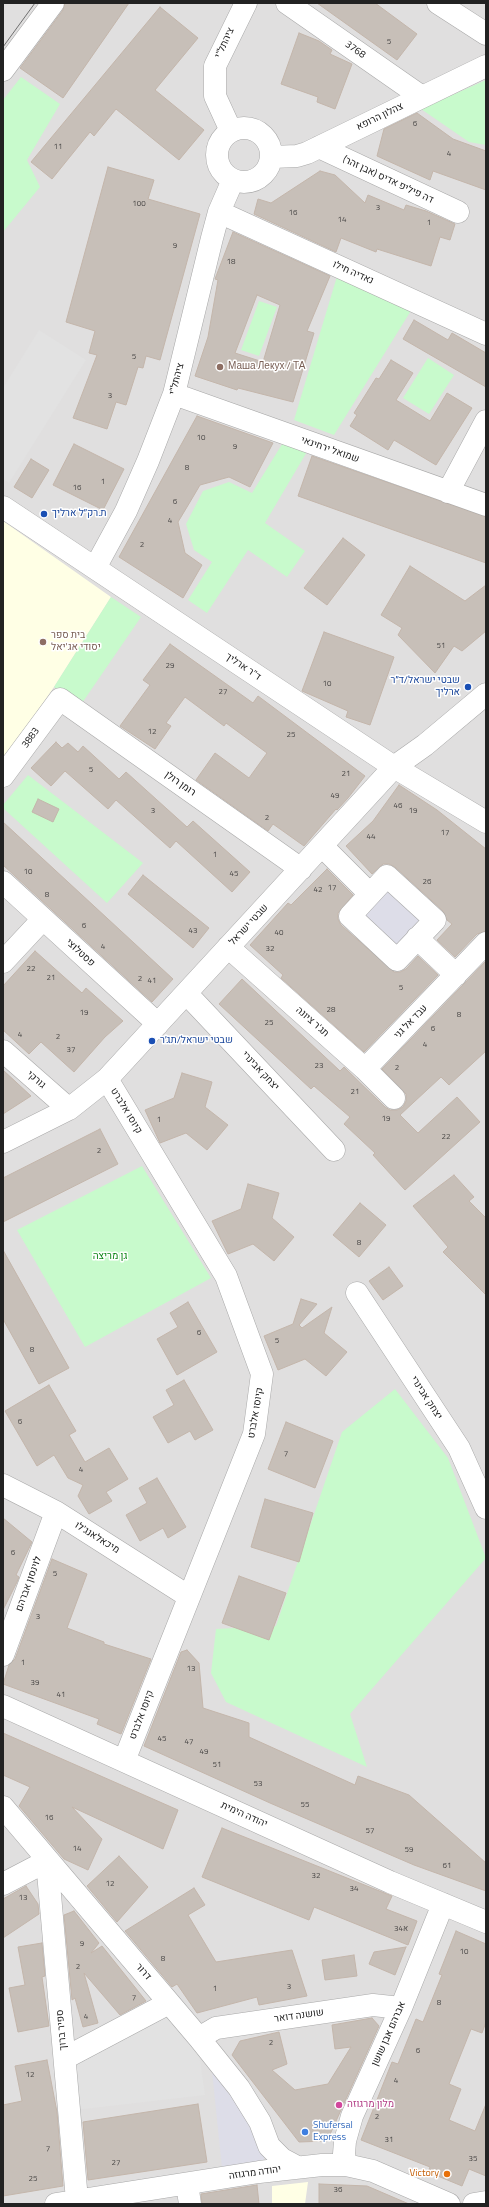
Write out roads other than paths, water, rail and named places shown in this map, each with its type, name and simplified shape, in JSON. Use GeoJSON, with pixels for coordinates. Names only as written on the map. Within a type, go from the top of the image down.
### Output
{"type":"FeatureCollection","features":[{"type":"Feature","properties":{"kind":"street"},"geometry":{"type":"LineString","coordinates":[[3,70],[53,3]]}},
{"type":"Feature","properties":{"kind":"street","name":"ציהתל\"י"},"geometry":{"type":"LineString","coordinates":[[231,131],[215,96],[215,66],[246,3]]}},
{"type":"Feature","properties":{"kind":"street","name":"3768"},"geometry":{"type":"LineString","coordinates":[[287,3],[422,97]]}},
{"type":"Feature","properties":{"kind":"street"},"geometry":{"type":"LineString","coordinates":[[438,3],[486,34]]}},
{"type":"Feature","properties":{"kind":"street","name":"צהלון הרופא"},"geometry":{"type":"LineString","coordinates":[[272,157],[297,156],[319,147],[486,66]]}},
{"type":"Feature","properties":{"kind":"street"},"geometry":{"type":"LineString","coordinates":[[247,128],[262,134],[268,141],[272,157],[267,169],[258,179],[241,183],[233,180],[220,168],[216,152],[221,140],[231,131],[247,128]]}},
{"type":"Feature","properties":{"kind":"street","name":"דה פיליפ אדיס (אבן זהר)"},"geometry":{"type":"LineString","coordinates":[[319,147],[458,212]]}},
{"type":"Feature","properties":{"kind":"street","name":"ציהתל\"י"},"geometry":{"type":"LineString","coordinates":[[95,568],[126,511],[174,394],[219,212],[233,180]]}},
{"type":"Feature","properties":{"kind":"street","name":"נאדיה חילו"},"geometry":{"type":"LineString","coordinates":[[219,212],[486,334]]}},
{"type":"Feature","properties":{"kind":"street","name":"שמואל ירחינאי"},"geometry":{"type":"LineString","coordinates":[[174,394],[486,505]]}},
{"type":"Feature","properties":{"kind":"street"},"geometry":{"type":"LineString","coordinates":[[448,492],[486,421]]}},
{"type":"Feature","properties":{"kind":"street","name":"ד\"ר ארליך"},"geometry":{"type":"LineString","coordinates":[[3,507],[394,767],[486,822]]}},
{"type":"Feature","properties":{"kind":"street","name":"שבטי ישראל"},"geometry":{"type":"LineString","coordinates":[[3,1142],[69,1109],[107,1079],[394,767],[425,745],[486,694]]}},
{"type":"Feature","properties":{"kind":"street","name":"3883"},"geometry":{"type":"LineString","coordinates":[[3,776],[60,699]]}},
{"type":"Feature","properties":{"kind":"street","name":"רומן רולן"},"geometry":{"type":"LineString","coordinates":[[60,699],[301,869]]}},
{"type":"Feature","properties":{"kind":"street"},"geometry":{"type":"LineString","coordinates":[[425,745],[420,765],[422,778],[428,787]]}},
{"type":"Feature","properties":{"kind":"street"},"geometry":{"type":"LineString","coordinates":[[322,846],[370,894]]}},
{"type":"Feature","properties":{"kind":"street"},"geometry":{"type":"LineString","coordinates":[[387,876],[435,920],[398,960],[350,916],[370,894],[387,876]]}},
{"type":"Feature","properties":{"kind":"street","name":"פסטלוצי"},"geometry":{"type":"LineString","coordinates":[[3,882],[158,1024]]}},
{"type":"Feature","properties":{"kind":"street"},"geometry":{"type":"LineString","coordinates":[[3,962],[43,919]]}},
{"type":"Feature","properties":{"kind":"street"},"geometry":{"type":"LineString","coordinates":[[417,938],[456,975]]}},
{"type":"Feature","properties":{"kind":"street","name":"עבד אל גני"},"geometry":{"type":"LineString","coordinates":[[365,1069],[486,943]]}},
{"type":"Feature","properties":{"kind":"street","name":"תג'ר ציונה"},"geometry":{"type":"LineString","coordinates":[[228,947],[365,1069],[394,1098]]}},
{"type":"Feature","properties":{"kind":"street","name":"יצחק אבינרי"},"geometry":{"type":"LineString","coordinates":[[186,993],[334,1150]]}},
{"type":"Feature","properties":{"kind":"street","name":"גורקי"},"geometry":{"type":"LineString","coordinates":[[3,1051],[69,1109]]}},
{"type":"Feature","properties":{"kind":"street","name":"קיוסו אלברט"},"geometry":{"type":"LineString","coordinates":[[107,1079],[226,1276],[262,1374],[254,1434],[188,1596],[124,1761]]}},
{"type":"Feature","properties":{"kind":"street","name":"יצחק אבינרי"},"geometry":{"type":"LineString","coordinates":[[358,1293],[459,1448],[486,1508]]}},
{"type":"Feature","properties":{"kind":"street","name":"מיכאלאנג'לו"},"geometry":{"type":"LineString","coordinates":[[3,1485],[56,1512],[188,1596]]}},
{"type":"Feature","properties":{"kind":"street","name":"לוינסון אברהם"},"geometry":{"type":"LineString","coordinates":[[3,1655],[56,1512]]}},
{"type":"Feature","properties":{"kind":"street","name":"יהודה הימית"},"geometry":{"type":"LineString","coordinates":[[3,1706],[486,1922]]}},
{"type":"Feature","properties":{"kind":"street","name":"דרור"},"geometry":{"type":"LineString","coordinates":[[3,1807],[199,2038],[239,2088],[260,2122],[269,2146],[282,2159],[296,2167]]}},
{"type":"Feature","properties":{"kind":"street"},"geometry":{"type":"LineString","coordinates":[[3,1884],[47,1860]]}},
{"type":"Feature","properties":{"kind":"street","name":"ספיר ברוך"},"geometry":{"type":"LineString","coordinates":[[47,1860],[78,2200]]}},
{"type":"Feature","properties":{"kind":"street","name":"אברהם אבן שושן"},"geometry":{"type":"LineString","coordinates":[[346,2165],[344,2154],[345,2141],[352,2116],[402,2008],[443,1904]]}},
{"type":"Feature","properties":{"kind":"street"},"geometry":{"type":"LineString","coordinates":[[65,2058],[169,2003]]}},
{"type":"Feature","properties":{"kind":"street","name":"שושנה דואר"},"geometry":{"type":"LineString","coordinates":[[199,2038],[216,2028],[373,2005],[402,2008]]}},
{"type":"Feature","properties":{"kind":"street"},"geometry":{"type":"LineString","coordinates":[[259,2172],[269,2146]]}},
{"type":"Feature","properties":{"kind":"street","name":"יהודה מרגוזה"},"geometry":{"type":"LineString","coordinates":[[56,2204],[78,2200],[188,2194],[259,2172],[296,2167],[346,2165],[373,2171],[449,2204]]}},
{"type":"Feature","properties":{"kind":"street"},"geometry":{"type":"LineString","coordinates":[[474,2204],[486,2202]]}},
{"type":"Feature","properties":{"kind":"tram line"},"geometry":{"type":"LineString","coordinates":[[3,47],[35,3]]}},
{"type":"Feature","properties":{"kind":"place","name":"Маша Лекух / ТА"},"geometry":{"type":"Point","coordinates":[220,367]}},
{"type":"Feature","properties":{"kind":"place","name":"ת.רק״ל ארליך"},"geometry":{"type":"Point","coordinates":[44,514]}},
{"type":"Feature","properties":{"kind":"place","name":"בית ספר יסודי אג'יאל"},"geometry":{"type":"Point","coordinates":[43,642]}},
{"type":"Feature","properties":{"kind":"place","name":"שבטי ישראל/ד״ר ארליך"},"geometry":{"type":"Point","coordinates":[468,687]}},
{"type":"Feature","properties":{"kind":"place","name":"שבטי ישראל/תג׳ר"},"geometry":{"type":"Point","coordinates":[152,1041]}},
{"type":"Feature","properties":{"kind":"place","name":"מלון מרגוזה"},"geometry":{"type":"Point","coordinates":[339,2105]}},
{"type":"Feature","properties":{"kind":"place","name":"Shufersal Express"},"geometry":{"type":"Point","coordinates":[305,2132]}},
{"type":"Feature","properties":{"kind":"place","name":"Victory"},"geometry":{"type":"Point","coordinates":[447,2174]}},
{"type":"Feature","properties":{"kind":"park label","name":"גן מריצה"},"geometry":{"type":"Point","coordinates":[110,1257]}}]}
